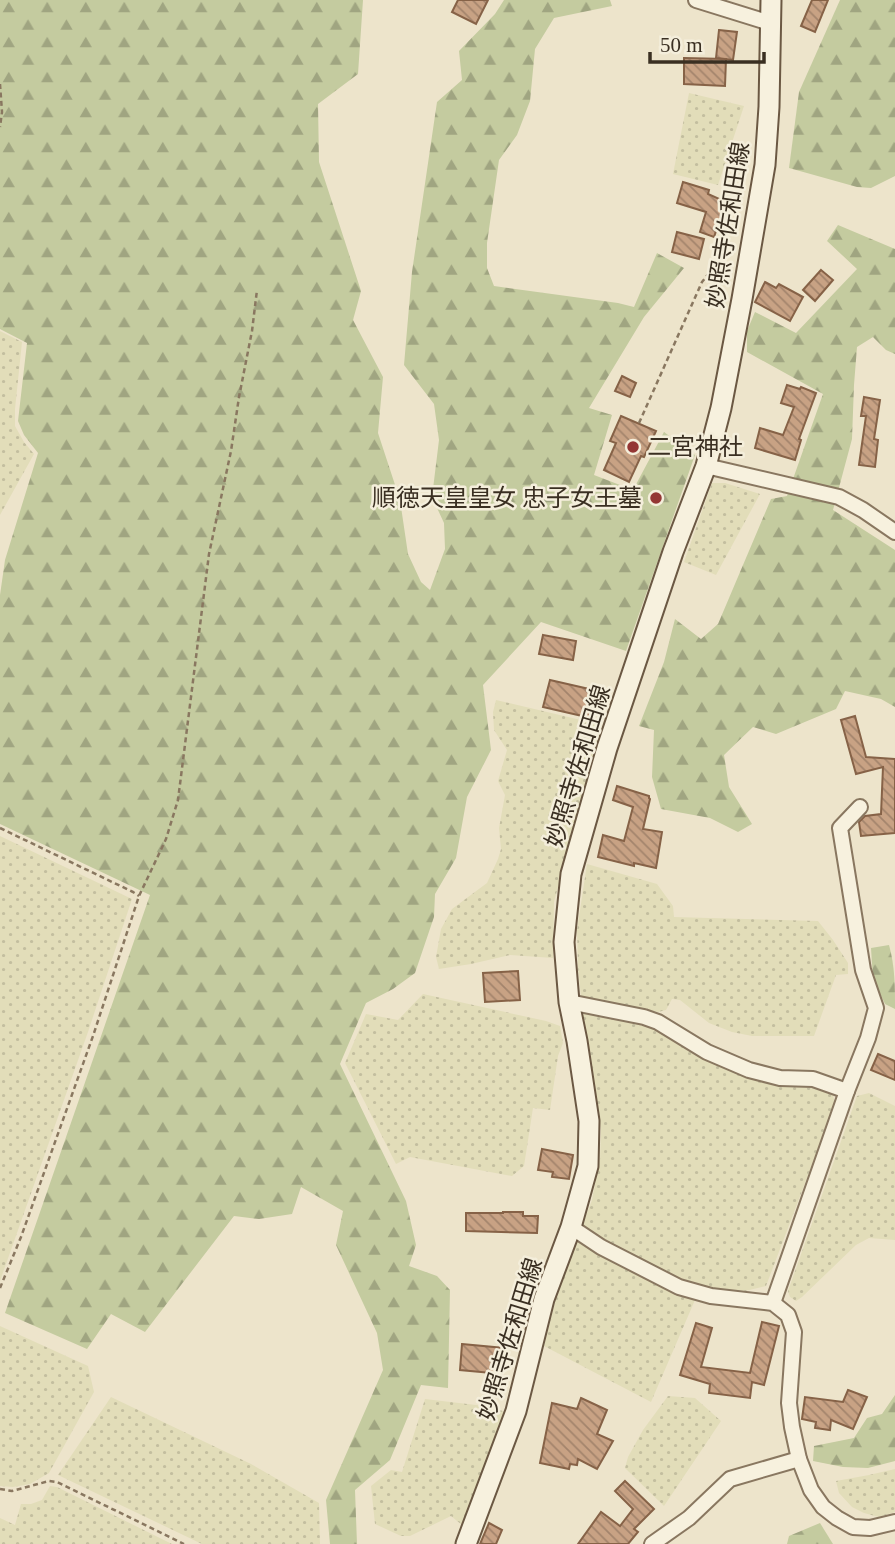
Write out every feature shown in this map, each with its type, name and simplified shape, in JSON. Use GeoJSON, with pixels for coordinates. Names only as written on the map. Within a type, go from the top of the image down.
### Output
{"type":"FeatureCollection","features":[{"type":"Feature","properties":{"kind":"main road","name":"妙照寺佐和田線"},"geometry":{"type":"LineString","coordinates":[[466,1544],[516,1410],[544,1299],[571,1227],[588,1166],[589,1121],[569,1002],[564,942],[571,874],[607,748],[673,552],[706,466],[720,408],[765,165],[771,0]]}},
{"type":"Feature","properties":{"kind":"street"},"geometry":{"type":"LineString","coordinates":[[696,0],[770,23]]}},
{"type":"Feature","properties":{"kind":"street"},"geometry":{"type":"LineString","coordinates":[[706,466],[839,497],[895,532]]}},
{"type":"Feature","properties":{"kind":"street"},"geometry":{"type":"LineString","coordinates":[[773,1303],[868,1038],[876,1008],[863,970],[840,828],[860,807]]}},
{"type":"Feature","properties":{"kind":"street"},"geometry":{"type":"LineString","coordinates":[[569,1002],[644,1017],[707,1052],[748,1070],[780,1078],[813,1079],[847,1091]]}},
{"type":"Feature","properties":{"kind":"street"},"geometry":{"type":"LineString","coordinates":[[571,1227],[601,1247],[679,1287],[711,1296],[773,1303],[788,1315],[794,1332],[789,1404],[792,1427],[799,1459],[811,1490],[823,1507],[853,1527],[870,1528],[895,1522]]}},
{"type":"Feature","properties":{"kind":"street"},"geometry":{"type":"LineString","coordinates":[[652,1544],[689,1518],[730,1479],[799,1459]]}},
{"type":"Feature","properties":{"kind":"path"},"geometry":{"type":"LineString","coordinates":[[0,84],[0,127]]}},
{"type":"Feature","properties":{"kind":"path"},"geometry":{"type":"LineString","coordinates":[[639,424],[702,282],[709,273]]}},
{"type":"Feature","properties":{"kind":"path"},"geometry":{"type":"LineString","coordinates":[[0,1288],[89,1048],[139,896],[166,839],[178,800],[209,554],[231,451],[257,290]]}},
{"type":"Feature","properties":{"kind":"path"},"geometry":{"type":"LineString","coordinates":[[0,828],[139,896]]}},
{"type":"Feature","properties":{"kind":"path"},"geometry":{"type":"LineString","coordinates":[[0,1489],[12,1491],[49,1481],[57,1482],[184,1544]]}},
{"type":"Feature","properties":{"kind":"shaded area"},"geometry":{"type":"Polygon","coordinates":[[[689,93],[744,106],[718,185],[673,174],[689,93]]]}},
{"type":"Feature","properties":{"kind":"shaded area"},"geometry":{"type":"Polygon","coordinates":[[[0,331],[22,342],[15,426],[34,454],[0,515],[0,331]]]}},
{"type":"Feature","properties":{"kind":"shaded area"},"geometry":{"type":"Polygon","coordinates":[[[712,483],[725,483],[760,494],[716,575],[684,562],[712,483]]]}},
{"type":"Feature","properties":{"kind":"shaded area"},"geometry":{"type":"Polygon","coordinates":[[[496,700],[602,725],[554,902],[553,958],[510,955],[439,969],[436,957],[441,929],[452,909],[487,883],[501,849],[499,828],[505,795],[498,781],[507,750],[494,730],[493,712],[496,700]]]}},
{"type":"Feature","properties":{"kind":"shaded area"},"geometry":{"type":"Polygon","coordinates":[[[0,836],[132,899],[0,1281],[0,836]]]}},
{"type":"Feature","properties":{"kind":"shaded area"},"geometry":{"type":"Polygon","coordinates":[[[587,864],[657,884],[673,906],[674,917],[818,921],[848,963],[848,974],[836,975],[814,1036],[752,1036],[732,1032],[709,1023],[680,1000],[672,999],[666,1010],[658,1012],[581,997],[577,930],[587,864]]]}},
{"type":"Feature","properties":{"kind":"shaded area"},"geometry":{"type":"Polygon","coordinates":[[[423,994],[560,1026],[563,1043],[558,1056],[550,1110],[533,1108],[524,1166],[512,1176],[410,1157],[396,1164],[345,1063],[366,1014],[398,1020],[423,994]]]}},
{"type":"Feature","properties":{"kind":"shaded area"},"geometry":{"type":"Polygon","coordinates":[[[581,1009],[653,1026],[754,1078],[823,1090],[833,1095],[835,1104],[766,1286],[745,1291],[682,1284],[595,1238],[582,1226],[592,1200],[600,1159],[601,1130],[581,1009]]]}},
{"type":"Feature","properties":{"kind":"shaded area"},"geometry":{"type":"Polygon","coordinates":[[[869,1093],[895,1106],[895,1240],[869,1238],[856,1245],[796,1301],[790,1297],[788,1291],[857,1096],[869,1093]]]}},
{"type":"Feature","properties":{"kind":"shaded area"},"geometry":{"type":"Polygon","coordinates":[[[576,1241],[672,1293],[695,1300],[651,1402],[544,1346],[558,1290],[576,1241]]]}},
{"type":"Feature","properties":{"kind":"shaded area"},"geometry":{"type":"Polygon","coordinates":[[[0,1326],[88,1366],[94,1392],[49,1473],[30,1484],[13,1487],[0,1486],[0,1326]]]}},
{"type":"Feature","properties":{"kind":"shaded area"},"geometry":{"type":"Polygon","coordinates":[[[668,1396],[695,1398],[721,1421],[664,1506],[625,1468],[643,1430],[668,1396]]]}},
{"type":"Feature","properties":{"kind":"shaded area"},"geometry":{"type":"Polygon","coordinates":[[[111,1397],[251,1464],[319,1503],[320,1544],[202,1544],[58,1475],[111,1397]]]}},
{"type":"Feature","properties":{"kind":"shaded area"},"geometry":{"type":"Polygon","coordinates":[[[425,1399],[493,1407],[505,1412],[462,1525],[451,1516],[410,1536],[401,1536],[375,1524],[371,1486],[391,1470],[402,1472],[425,1399]]]}},
{"type":"Feature","properties":{"kind":"shaded area"},"geometry":{"type":"Polygon","coordinates":[[[895,1469],[895,1512],[879,1517],[864,1513],[852,1507],[839,1493],[836,1481],[895,1469]]]}},
{"type":"Feature","properties":{"kind":"shaded area"},"geometry":{"type":"Polygon","coordinates":[[[50,1486],[57,1487],[172,1544],[0,1544],[0,1518],[15,1525],[21,1504],[42,1500],[50,1486]]]}},
{"type":"Feature","properties":{"kind":"green space"},"geometry":{"type":"Polygon","coordinates":[[[0,0],[363,0],[358,74],[318,104],[319,162],[361,291],[353,320],[383,377],[378,433],[400,500],[408,554],[421,582],[430,590],[445,549],[444,523],[432,497],[439,440],[434,404],[404,365],[412,272],[437,102],[462,80],[459,51],[495,14],[504,0],[610,0],[612,6],[554,18],[535,49],[530,101],[517,135],[499,160],[487,243],[487,268],[494,286],[634,307],[657,253],[684,268],[644,317],[589,408],[612,415],[594,475],[633,490],[664,432],[695,455],[626,651],[541,622],[483,685],[491,750],[467,797],[456,858],[435,894],[434,917],[415,973],[393,989],[366,1003],[340,1064],[406,1201],[416,1245],[409,1266],[437,1276],[450,1290],[448,1388],[421,1385],[390,1460],[355,1490],[357,1544],[330,1544],[326,1500],[383,1370],[377,1333],[336,1245],[343,1211],[301,1187],[292,1214],[259,1219],[234,1216],[145,1332],[111,1314],[87,1349],[5,1313],[150,895],[0,824],[0,595],[5,560],[38,453],[24,435],[18,421],[27,343],[0,329],[0,0]]]}},
{"type":"Feature","properties":{"kind":"green space"},"geometry":{"type":"Polygon","coordinates":[[[840,0],[895,0],[895,176],[871,188],[857,187],[789,168],[799,92],[840,0]]]}},
{"type":"Feature","properties":{"kind":"green space"},"geometry":{"type":"Polygon","coordinates":[[[838,225],[895,249],[895,354],[886,350],[873,337],[857,347],[852,439],[833,510],[895,550],[895,707],[881,699],[845,691],[836,709],[776,734],[753,727],[724,755],[729,787],[752,824],[738,832],[710,818],[661,809],[652,777],[654,730],[639,726],[664,662],[675,619],[701,639],[718,624],[771,499],[787,496],[823,394],[747,352],[747,331],[755,312],[796,333],[857,269],[827,241],[838,225]]]}},
{"type":"Feature","properties":{"kind":"green space"},"geometry":{"type":"Polygon","coordinates":[[[889,945],[894,969],[895,1009],[885,1004],[873,979],[871,948],[889,945]]]}},
{"type":"Feature","properties":{"kind":"green space"},"geometry":{"type":"Polygon","coordinates":[[[895,1395],[895,1461],[868,1468],[843,1467],[813,1461],[814,1446],[854,1438],[867,1418],[882,1414],[895,1395]]]}},
{"type":"Feature","properties":{"kind":"green space"},"geometry":{"type":"Polygon","coordinates":[[[820,1523],[833,1544],[787,1544],[789,1536],[820,1523]]]}},
{"type":"Feature","properties":{"kind":"building"},"geometry":{"type":"Polygon","coordinates":[[[458,0],[488,0],[476,24],[452,12],[458,0]]]}},
{"type":"Feature","properties":{"kind":"building"},"geometry":{"type":"Polygon","coordinates":[[[812,0],[828,0],[815,32],[801,26],[812,0]]]}},
{"type":"Feature","properties":{"kind":"building"},"geometry":{"type":"Polygon","coordinates":[[[719,30],[737,32],[733,60],[716,58],[719,30]]]}},
{"type":"Feature","properties":{"kind":"building"},"geometry":{"type":"Polygon","coordinates":[[[684,58],[726,59],[725,86],[684,84],[684,58]]]}},
{"type":"Feature","properties":{"kind":"building"},"geometry":{"type":"Polygon","coordinates":[[[683,182],[709,190],[708,194],[726,202],[714,237],[700,232],[706,212],[677,203],[683,182]]]}},
{"type":"Feature","properties":{"kind":"building"},"geometry":{"type":"Polygon","coordinates":[[[677,232],[704,239],[699,259],[672,252],[677,232]]]}},
{"type":"Feature","properties":{"kind":"building"},"geometry":{"type":"Polygon","coordinates":[[[821,270],[833,280],[815,301],[803,290],[821,270]]]}},
{"type":"Feature","properties":{"kind":"building"},"geometry":{"type":"Polygon","coordinates":[[[765,282],[776,288],[779,284],[803,297],[790,321],[755,302],[765,282]]]}},
{"type":"Feature","properties":{"kind":"building"},"geometry":{"type":"Polygon","coordinates":[[[622,376],[636,383],[630,397],[615,391],[622,376]]]}},
{"type":"Feature","properties":{"kind":"building"},"geometry":{"type":"Polygon","coordinates":[[[787,385],[816,393],[799,439],[801,440],[795,460],[755,448],[760,428],[783,435],[794,407],[781,403],[787,385]]]}},
{"type":"Feature","properties":{"kind":"building"},"geometry":{"type":"Polygon","coordinates":[[[864,397],[880,400],[874,439],[878,440],[875,467],[859,465],[866,416],[861,416],[864,397]]]}},
{"type":"Feature","properties":{"kind":"building","name":"二宮神社"},"geometry":{"type":"Polygon","coordinates":[[[621,416],[656,431],[629,482],[604,470],[616,443],[610,441],[621,416]]]}},
{"type":"Feature","properties":{"kind":"building"},"geometry":{"type":"Polygon","coordinates":[[[543,635],[576,641],[573,660],[539,654],[543,635]]]}},
{"type":"Feature","properties":{"kind":"building"},"geometry":{"type":"Polygon","coordinates":[[[550,680],[598,691],[591,718],[543,707],[550,680]]]}},
{"type":"Feature","properties":{"kind":"building"},"geometry":{"type":"Polygon","coordinates":[[[855,716],[866,757],[895,759],[895,833],[861,836],[859,822],[865,816],[881,814],[883,767],[856,774],[841,720],[855,716]]]}},
{"type":"Feature","properties":{"kind":"building"},"geometry":{"type":"Polygon","coordinates":[[[617,786],[649,796],[643,829],[662,832],[656,868],[634,863],[634,866],[598,857],[603,835],[624,841],[633,807],[613,800],[617,786]]]}},
{"type":"Feature","properties":{"kind":"building"},"geometry":{"type":"Polygon","coordinates":[[[518,971],[520,1000],[485,1002],[483,973],[518,971]]]}},
{"type":"Feature","properties":{"kind":"building"},"geometry":{"type":"Polygon","coordinates":[[[878,1054],[895,1061],[895,1080],[871,1070],[878,1054]]]}},
{"type":"Feature","properties":{"kind":"building"},"geometry":{"type":"Polygon","coordinates":[[[542,1149],[573,1155],[569,1179],[552,1177],[553,1172],[538,1170],[542,1149]]]}},
{"type":"Feature","properties":{"kind":"building"},"geometry":{"type":"Polygon","coordinates":[[[523,1212],[523,1216],[538,1216],[537,1233],[466,1231],[466,1213],[523,1212]]]}},
{"type":"Feature","properties":{"kind":"building"},"geometry":{"type":"Polygon","coordinates":[[[762,1322],[779,1326],[764,1385],[752,1382],[750,1398],[709,1393],[710,1384],[680,1375],[696,1323],[712,1328],[701,1367],[750,1373],[762,1322]]]}},
{"type":"Feature","properties":{"kind":"building"},"geometry":{"type":"Polygon","coordinates":[[[462,1344],[504,1348],[502,1374],[460,1370],[462,1344]]]}},
{"type":"Feature","properties":{"kind":"building"},"geometry":{"type":"Polygon","coordinates":[[[848,1390],[867,1397],[853,1429],[831,1420],[830,1430],[815,1428],[816,1422],[802,1419],[805,1397],[843,1402],[848,1390]]]}},
{"type":"Feature","properties":{"kind":"building"},"geometry":{"type":"Polygon","coordinates":[[[581,1398],[607,1410],[597,1434],[613,1441],[597,1469],[578,1459],[577,1465],[570,1464],[569,1469],[540,1463],[552,1403],[577,1409],[581,1398]]]}},
{"type":"Feature","properties":{"kind":"building"},"geometry":{"type":"Polygon","coordinates":[[[625,1481],[654,1509],[634,1529],[638,1532],[628,1544],[578,1544],[601,1512],[620,1526],[633,1509],[615,1491],[625,1481]]]}},
{"type":"Feature","properties":{"kind":"building"},"geometry":{"type":"Polygon","coordinates":[[[489,1523],[502,1530],[496,1544],[480,1544],[489,1523]]]}},
{"type":"Feature","properties":{"kind":"place","name":"二宮神社"},"geometry":{"type":"Point","coordinates":[633,447]}},
{"type":"Feature","properties":{"kind":"place","name":"順徳天皇皇女 忠子女王墓"},"geometry":{"type":"Point","coordinates":[656,498]}}]}
